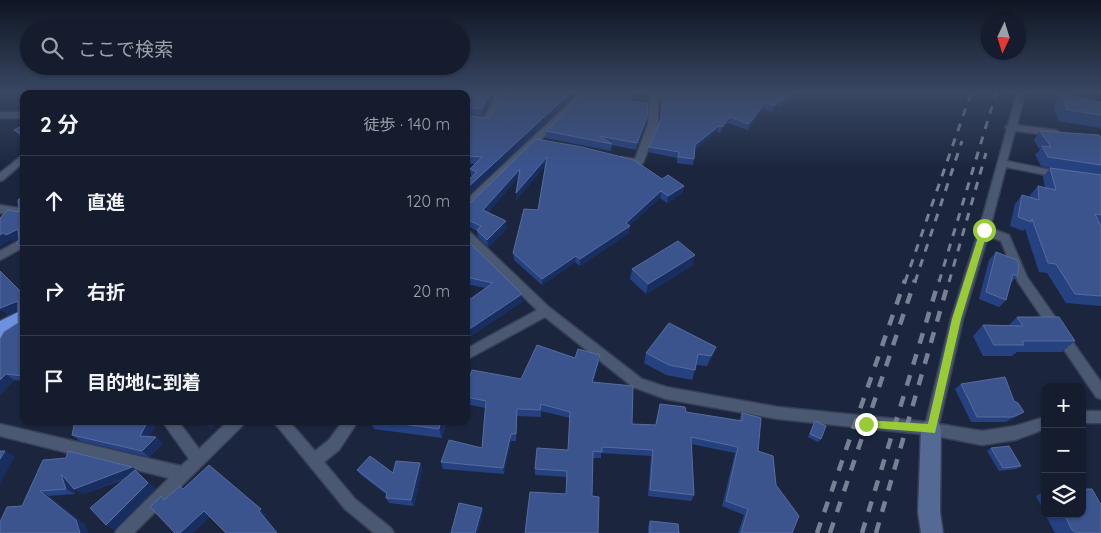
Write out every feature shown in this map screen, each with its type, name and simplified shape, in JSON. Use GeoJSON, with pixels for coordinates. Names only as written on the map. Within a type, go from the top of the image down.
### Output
{"type":"FeatureCollection","features":[{"type":"Feature","properties":{"kind":"highway"},"geometry":{"type":"LineString","coordinates":[[0,333],[20,320]]}},
{"type":"Feature","properties":{"kind":"street"},"geometry":{"type":"LineString","coordinates":[[470,119],[486,121],[488,118]]}},
{"type":"Feature","properties":{"kind":"street"},"geometry":{"type":"LineString","coordinates":[[470,202],[539,142],[562,118]]}},
{"type":"Feature","properties":{"kind":"street"},"geometry":{"type":"LineString","coordinates":[[610,156],[638,163],[653,124],[653,118]]}},
{"type":"Feature","properties":{"kind":"street"},"geometry":{"type":"LineString","coordinates":[[932,533],[929,512],[931,429],[957,319],[984,230],[1013,118]]}},
{"type":"Feature","properties":{"kind":"street"},"geometry":{"type":"LineString","coordinates":[[1010,127],[1069,134]]}},
{"type":"Feature","properties":{"kind":"street"},"geometry":{"type":"LineString","coordinates":[[0,178],[20,160]]}},
{"type":"Feature","properties":{"kind":"street"},"geometry":{"type":"LineString","coordinates":[[1001,163],[1075,177]]}},
{"type":"Feature","properties":{"kind":"street"},"geometry":{"type":"LineString","coordinates":[[2,212],[20,213]]}},
{"type":"Feature","properties":{"kind":"street"},"geometry":{"type":"LineString","coordinates":[[984,230],[1005,238],[1022,279],[1101,393]]}},
{"type":"Feature","properties":{"kind":"street"},"geometry":{"type":"LineString","coordinates":[[470,239],[546,311],[638,383],[666,392],[778,413],[931,429],[982,438],[1015,432],[1041,423]]}},
{"type":"Feature","properties":{"kind":"street"},"geometry":{"type":"LineString","coordinates":[[0,256],[20,244]]}},
{"type":"Feature","properties":{"kind":"street"},"geometry":{"type":"LineString","coordinates":[[470,353],[546,311]]}},
{"type":"Feature","properties":{"kind":"street"},"geometry":{"type":"LineString","coordinates":[[1086,418],[1101,417]]}},
{"type":"Feature","properties":{"kind":"street"},"geometry":{"type":"LineString","coordinates":[[172,425],[198,459]]}},
{"type":"Feature","properties":{"kind":"street"},"geometry":{"type":"LineString","coordinates":[[123,533],[234,425]]}},
{"type":"Feature","properties":{"kind":"street"},"geometry":{"type":"LineString","coordinates":[[283,425],[350,504],[386,533]]}},
{"type":"Feature","properties":{"kind":"street"},"geometry":{"type":"LineString","coordinates":[[314,461],[334,445],[348,425]]}},
{"type":"Feature","properties":{"kind":"street"},"geometry":{"type":"LineString","coordinates":[[0,430],[183,474]]}},
{"type":"Feature","properties":{"kind":"building"},"geometry":{"type":"Polygon","coordinates":[[[470,118],[543,118],[470,185],[470,178],[477,172],[470,169],[482,157],[470,156],[470,118]]]}},
{"type":"Feature","properties":{"kind":"building"},"geometry":{"type":"Polygon","coordinates":[[[559,118],[647,118],[637,143],[599,136],[612,144],[546,131],[559,118]]]}},
{"type":"Feature","properties":{"kind":"building"},"geometry":{"type":"Polygon","coordinates":[[[729,118],[722,127],[719,126],[695,145],[694,159],[678,157],[679,152],[649,147],[661,119],[729,118]]]}},
{"type":"Feature","properties":{"kind":"building"},"geometry":{"type":"Polygon","coordinates":[[[732,118],[754,118],[749,124],[732,118]]]}},
{"type":"Feature","properties":{"kind":"building"},"geometry":{"type":"Polygon","coordinates":[[[20,127],[20,133],[14,130],[20,127]]]}},
{"type":"Feature","properties":{"kind":"building"},"geometry":{"type":"Polygon","coordinates":[[[1040,131],[1099,135],[1101,137],[1101,165],[1048,157],[1042,146],[1051,147],[1040,131]]]}},
{"type":"Feature","properties":{"kind":"building"},"geometry":{"type":"Polygon","coordinates":[[[536,139],[582,147],[634,160],[662,179],[668,175],[684,186],[668,196],[661,191],[626,223],[630,226],[580,259],[576,256],[542,279],[513,253],[524,209],[538,210],[547,157],[516,193],[520,169],[483,210],[506,221],[487,240],[477,230],[481,226],[470,221],[470,203],[536,139]]]}},
{"type":"Feature","properties":{"kind":"building"},"geometry":{"type":"Polygon","coordinates":[[[1050,168],[1101,175],[1101,215],[1095,214],[1101,226],[1101,296],[1075,294],[1056,264],[1048,263],[1032,219],[1031,222],[1018,217],[1022,195],[1039,200],[1038,186],[1056,190],[1050,168]]]}},
{"type":"Feature","properties":{"kind":"building"},"geometry":{"type":"Polygon","coordinates":[[[20,198],[20,246],[16,243],[19,240],[18,229],[6,235],[3,233],[0,235],[0,218],[8,210],[19,212],[18,200],[20,198]]]}},
{"type":"Feature","properties":{"kind":"building"},"geometry":{"type":"Polygon","coordinates":[[[678,241],[695,255],[648,284],[632,269],[678,241]]]}},
{"type":"Feature","properties":{"kind":"building"},"geometry":{"type":"Polygon","coordinates":[[[470,243],[522,294],[470,329],[470,299],[493,283],[470,278],[470,243]]]}},
{"type":"Feature","properties":{"kind":"building"},"geometry":{"type":"Polygon","coordinates":[[[996,252],[1017,260],[1019,266],[1017,276],[1013,274],[1006,300],[986,292],[996,252]]]}},
{"type":"Feature","properties":{"kind":"building"},"geometry":{"type":"Polygon","coordinates":[[[0,271],[20,291],[20,376],[6,374],[0,380],[0,339],[4,332],[18,323],[18,301],[0,308],[0,271]]]}},
{"type":"Feature","properties":{"kind":"building"},"geometry":{"type":"Polygon","coordinates":[[[1017,317],[1059,317],[1075,341],[1022,341],[1024,345],[994,345],[983,325],[1023,326],[1017,317]]]}},
{"type":"Feature","properties":{"kind":"building"},"geometry":{"type":"Polygon","coordinates":[[[669,323],[716,347],[711,356],[698,354],[695,370],[669,365],[646,353],[669,323]]]}},
{"type":"Feature","properties":{"kind":"building"},"geometry":{"type":"Polygon","coordinates":[[[537,345],[575,358],[578,349],[600,355],[592,382],[633,386],[632,424],[656,425],[660,404],[685,407],[686,412],[742,421],[742,413],[761,418],[758,451],[773,456],[776,485],[799,516],[792,533],[741,533],[748,509],[726,501],[738,447],[691,437],[694,495],[650,490],[653,450],[602,447],[602,452],[593,451],[592,496],[599,497],[598,533],[525,533],[530,492],[566,494],[567,471],[535,469],[537,448],[568,450],[570,412],[541,404],[540,410],[517,409],[516,434],[511,434],[503,468],[441,462],[449,440],[482,448],[486,401],[470,398],[470,376],[472,370],[521,379],[537,345]]]}},
{"type":"Feature","properties":{"kind":"building"},"geometry":{"type":"Polygon","coordinates":[[[1005,377],[1014,401],[1018,403],[1024,412],[1013,417],[977,417],[961,384],[1005,377]]]}},
{"type":"Feature","properties":{"kind":"building"},"geometry":{"type":"Polygon","coordinates":[[[815,421],[826,426],[821,439],[810,434],[815,421]]]}},
{"type":"Feature","properties":{"kind":"building"},"geometry":{"type":"Polygon","coordinates":[[[74,425],[146,425],[140,436],[156,437],[142,451],[72,435],[74,425]]]}},
{"type":"Feature","properties":{"kind":"building"},"geometry":{"type":"Polygon","coordinates":[[[410,425],[440,425],[439,429],[410,425]]]}},
{"type":"Feature","properties":{"kind":"building"},"geometry":{"type":"Polygon","coordinates":[[[1009,446],[1021,466],[1003,468],[991,448],[1009,446]]]}},
{"type":"Feature","properties":{"kind":"building"},"geometry":{"type":"Polygon","coordinates":[[[0,451],[5,451],[0,459],[0,451]]]}},
{"type":"Feature","properties":{"kind":"building"},"geometry":{"type":"Polygon","coordinates":[[[68,451],[132,467],[74,489],[61,474],[66,489],[40,491],[76,520],[80,533],[0,533],[0,522],[7,507],[22,506],[43,460],[66,458],[68,451]]]}},
{"type":"Feature","properties":{"kind":"building"},"geometry":{"type":"Polygon","coordinates":[[[370,456],[393,473],[396,461],[420,463],[411,500],[386,498],[387,493],[357,470],[370,456]]]}},
{"type":"Feature","properties":{"kind":"building"},"geometry":{"type":"Polygon","coordinates":[[[209,465],[261,509],[259,511],[277,533],[226,533],[204,511],[180,533],[175,533],[150,507],[161,496],[164,500],[180,486],[183,489],[209,465]]]}},
{"type":"Feature","properties":{"kind":"building"},"geometry":{"type":"Polygon","coordinates":[[[135,470],[148,483],[106,525],[90,508],[135,470]]]}},
{"type":"Feature","properties":{"kind":"building"},"geometry":{"type":"Polygon","coordinates":[[[1086,489],[1092,489],[1101,505],[1101,533],[1076,533],[1072,530],[1066,518],[1086,518],[1086,489]]]}},
{"type":"Feature","properties":{"kind":"building"},"geometry":{"type":"Polygon","coordinates":[[[459,503],[482,508],[475,533],[451,533],[459,503]]]}},
{"type":"Feature","properties":{"kind":"building"},"geometry":{"type":"Polygon","coordinates":[[[650,521],[678,524],[679,533],[650,533],[650,521]]]}},
{"type":"Feature","properties":{"kind":"railway"},"geometry":{"type":"LineString","coordinates":[[905,282],[962,118]]}},
{"type":"Feature","properties":{"kind":"railway"},"geometry":{"type":"LineString","coordinates":[[939,282],[988,118]]}},
{"type":"Feature","properties":{"kind":"railway"},"geometry":{"type":"LineString","coordinates":[[915,282],[962,141]]}},
{"type":"Feature","properties":{"kind":"railway"},"geometry":{"type":"LineString","coordinates":[[949,282],[986,153]]}},
{"type":"Feature","properties":{"kind":"railway"},"geometry":{"type":"LineString","coordinates":[[817,533],[905,280]]}},
{"type":"Feature","properties":{"kind":"railway"},"geometry":{"type":"LineString","coordinates":[[830,533],[915,280]]}},
{"type":"Feature","properties":{"kind":"railway"},"geometry":{"type":"LineString","coordinates":[[862,533],[939,280]]}},
{"type":"Feature","properties":{"kind":"railway"},"geometry":{"type":"LineString","coordinates":[[876,533],[949,280]]}},
{"type":"Feature","properties":{"kind":"route"},"geometry":{"type":"LineString","coordinates":[[866,424],[931,429],[957,319],[984,230]]}}]}
